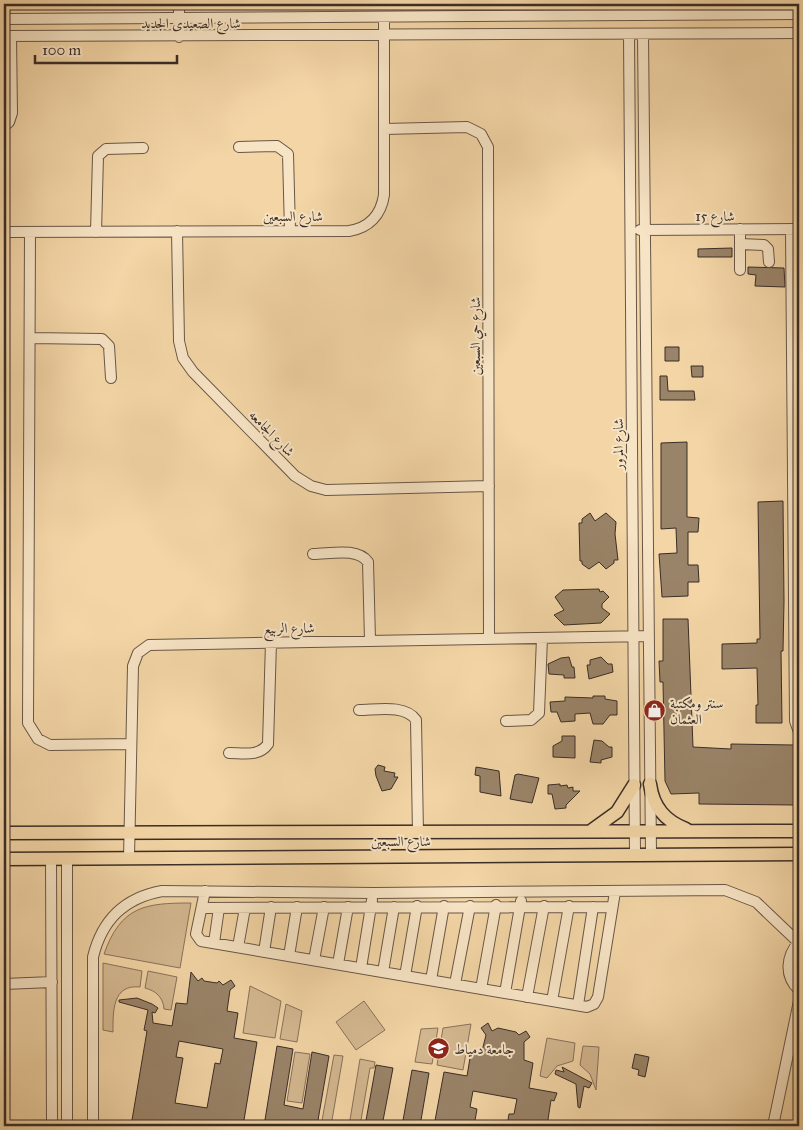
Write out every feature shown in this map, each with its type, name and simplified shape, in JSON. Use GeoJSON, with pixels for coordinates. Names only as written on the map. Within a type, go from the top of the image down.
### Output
{"type":"FeatureCollection","features":[{"type":"Feature","properties":{"kind":"main road"},"geometry":{"type":"LineString","coordinates":[[650,784],[653,799],[666,818],[679,826],[694,831]]}},
{"type":"Feature","properties":{"kind":"main road"},"geometry":{"type":"LineString","coordinates":[[591,831],[617,812],[634,786]]}},
{"type":"Feature","properties":{"kind":"main road","name":"شارع السبعين"},"geometry":{"type":"LineString","coordinates":[[4,833],[799,831]]}},
{"type":"Feature","properties":{"kind":"main road","name":"شارع السبعين"},"geometry":{"type":"LineString","coordinates":[[4,859],[799,854]]}},
{"type":"Feature","properties":{"kind":"street"},"geometry":{"type":"LineString","coordinates":[[178,4],[179,37]]}},
{"type":"Feature","properties":{"kind":"street"},"geometry":{"type":"LineString","coordinates":[[629,4],[629,15]]}},
{"type":"Feature","properties":{"kind":"street"},"geometry":{"type":"LineString","coordinates":[[643,4],[643,15]]}},
{"type":"Feature","properties":{"kind":"street","name":"شارع الصعيدى الجديد"},"geometry":{"type":"LineString","coordinates":[[4,19],[799,14]]}},
{"type":"Feature","properties":{"kind":"street"},"geometry":{"type":"LineString","coordinates":[[724,15],[724,34]]}},
{"type":"Feature","properties":{"kind":"street","name":"شارع السبعين"},"geometry":{"type":"LineString","coordinates":[[4,232],[349,231],[364,227],[373,221],[381,209],[384,195],[384,16]]}},
{"type":"Feature","properties":{"kind":"street","name":"شارع الصعيدى الجديد"},"geometry":{"type":"LineString","coordinates":[[8,36],[179,37],[799,33]]}},
{"type":"Feature","properties":{"kind":"street","name":"شارع المرور"},"geometry":{"type":"LineString","coordinates":[[629,34],[635,854]]}},
{"type":"Feature","properties":{"kind":"street","name":"شارع المرور"},"geometry":{"type":"LineString","coordinates":[[644,34],[651,854]]}},
{"type":"Feature","properties":{"kind":"street"},"geometry":{"type":"LineString","coordinates":[[4,126],[9,122],[12,113],[8,36]]}},
{"type":"Feature","properties":{"kind":"street","name":"شارع حي السبعين"},"geometry":{"type":"LineString","coordinates":[[384,128],[467,127],[481,134],[488,147],[489,638]]}},
{"type":"Feature","properties":{"kind":"street"},"geometry":{"type":"LineString","coordinates":[[239,146],[277,146],[288,154],[290,231]]}},
{"type":"Feature","properties":{"kind":"street"},"geometry":{"type":"LineString","coordinates":[[96,232],[98,156],[106,149],[142,148]]}},
{"type":"Feature","properties":{"kind":"street"},"geometry":{"type":"LineString","coordinates":[[740,229],[740,270]]}},
{"type":"Feature","properties":{"kind":"street"},"geometry":{"type":"LineString","coordinates":[[795,229],[795,721],[799,732]]}},
{"type":"Feature","properties":{"kind":"street","name":"شارع 15"},"geometry":{"type":"LineString","coordinates":[[630,230],[795,229]]}},
{"type":"Feature","properties":{"kind":"street","name":"شارع الجامعه"},"geometry":{"type":"LineString","coordinates":[[177,231],[179,341],[183,358],[193,372],[295,476],[310,486],[326,490],[489,486]]}},
{"type":"Feature","properties":{"kind":"street"},"geometry":{"type":"LineString","coordinates":[[30,232],[28,723],[38,739],[50,744],[131,744]]}},
{"type":"Feature","properties":{"kind":"street"},"geometry":{"type":"LineString","coordinates":[[740,244],[767,246],[769,262]]}},
{"type":"Feature","properties":{"kind":"street"},"geometry":{"type":"LineString","coordinates":[[30,338],[102,339],[109,346],[110,378]]}},
{"type":"Feature","properties":{"kind":"street"},"geometry":{"type":"LineString","coordinates":[[313,554],[355,553],[364,557],[368,562],[370,640]]}},
{"type":"Feature","properties":{"kind":"street","name":"شارع الربيع"},"geometry":{"type":"LineString","coordinates":[[130,858],[132,666],[142,650],[154,644],[649,636]]}},
{"type":"Feature","properties":{"kind":"street"},"geometry":{"type":"LineString","coordinates":[[506,721],[531,720],[539,713],[542,638]]}},
{"type":"Feature","properties":{"kind":"street"},"geometry":{"type":"LineString","coordinates":[[229,753],[256,753],[268,744],[270,642]]}},
{"type":"Feature","properties":{"kind":"street"},"geometry":{"type":"LineString","coordinates":[[359,710],[402,710],[410,713],[416,720],[418,833]]}},
{"type":"Feature","properties":{"kind":"street"},"geometry":{"type":"LineString","coordinates":[[51,858],[52,1126]]}},
{"type":"Feature","properties":{"kind":"street"},"geometry":{"type":"LineString","coordinates":[[67,858],[67,1126]]}},
{"type":"Feature","properties":{"kind":"street"},"geometry":{"type":"LineString","coordinates":[[93,1126],[93,957],[100,934],[111,916],[134,898],[162,891],[374,893],[615,892],[714,889],[736,892],[765,909],[799,942],[791,954],[788,968],[792,981],[799,990]]}},
{"type":"Feature","properties":{"kind":"street"},"geometry":{"type":"LineString","coordinates":[[205,891],[196,936],[201,941],[578,1006],[591,1006],[597,1001],[615,892]]}},
{"type":"Feature","properties":{"kind":"street"},"geometry":{"type":"LineString","coordinates":[[505,993],[522,892]]}},
{"type":"Feature","properties":{"kind":"street"},"geometry":{"type":"LineString","coordinates":[[361,968],[374,893]]}},
{"type":"Feature","properties":{"kind":"street"},"geometry":{"type":"LineString","coordinates":[[202,908],[496,905],[612,907]]}},
{"type":"Feature","properties":{"kind":"street"},"geometry":{"type":"LineString","coordinates":[[481,989],[496,905]]}},
{"type":"Feature","properties":{"kind":"street"},"geometry":{"type":"LineString","coordinates":[[405,976],[417,906]]}},
{"type":"Feature","properties":{"kind":"street"},"geometry":{"type":"LineString","coordinates":[[431,980],[444,906]]}},
{"type":"Feature","properties":{"kind":"street"},"geometry":{"type":"LineString","coordinates":[[455,984],[470,906]]}},
{"type":"Feature","properties":{"kind":"street"},"geometry":{"type":"LineString","coordinates":[[527,997],[544,906]]}},
{"type":"Feature","properties":{"kind":"street"},"geometry":{"type":"LineString","coordinates":[[552,1001],[569,906]]}},
{"type":"Feature","properties":{"kind":"street"},"geometry":{"type":"LineString","coordinates":[[264,952],[271,907]]}},
{"type":"Feature","properties":{"kind":"street"},"geometry":{"type":"LineString","coordinates":[[289,956],[297,907]]}},
{"type":"Feature","properties":{"kind":"street"},"geometry":{"type":"LineString","coordinates":[[314,960],[324,907]]}},
{"type":"Feature","properties":{"kind":"street"},"geometry":{"type":"LineString","coordinates":[[338,964],[348,907]]}},
{"type":"Feature","properties":{"kind":"street"},"geometry":{"type":"LineString","coordinates":[[383,972],[394,907]]}},
{"type":"Feature","properties":{"kind":"street"},"geometry":{"type":"LineString","coordinates":[[578,1006],[593,907]]}},
{"type":"Feature","properties":{"kind":"street"},"geometry":{"type":"LineString","coordinates":[[214,943],[219,908]]}},
{"type":"Feature","properties":{"kind":"street"},"geometry":{"type":"LineString","coordinates":[[238,947],[245,908]]}},
{"type":"Feature","properties":{"kind":"street"},"geometry":{"type":"LineString","coordinates":[[4,984],[52,982]]}},
{"type":"Feature","properties":{"kind":"street"},"geometry":{"type":"LineString","coordinates":[[773,1126],[799,1001]]}},
{"type":"Feature","properties":{"kind":"shaded area"},"geometry":{"type":"Polygon","coordinates":[[[191,903],[180,968],[104,954],[118,926],[137,910],[160,904],[191,903]]]}},
{"type":"Feature","properties":{"kind":"shaded area"},"geometry":{"type":"Polygon","coordinates":[[[103,963],[142,971],[140,987],[131,987],[124,990],[116,1001],[113,1016],[113,1032],[103,1030],[103,963]]]}},
{"type":"Feature","properties":{"kind":"shaded area"},"geometry":{"type":"Polygon","coordinates":[[[148,971],[177,977],[171,1010],[164,1009],[158,995],[145,988],[148,971]]]}},
{"type":"Feature","properties":{"kind":"shaded area"},"geometry":{"type":"Polygon","coordinates":[[[250,986],[281,1001],[275,1038],[243,1033],[250,986]]]}},
{"type":"Feature","properties":{"kind":"shaded area"},"geometry":{"type":"Polygon","coordinates":[[[364,1001],[385,1030],[356,1050],[336,1022],[364,1001]]]}},
{"type":"Feature","properties":{"kind":"shaded area"},"geometry":{"type":"Polygon","coordinates":[[[286,1004],[302,1011],[297,1042],[280,1039],[286,1004]]]}},
{"type":"Feature","properties":{"kind":"shaded area"},"geometry":{"type":"Polygon","coordinates":[[[471,1024],[463,1070],[437,1065],[443,1028],[471,1024]]]}},
{"type":"Feature","properties":{"kind":"shaded area"},"geometry":{"type":"Polygon","coordinates":[[[438,1028],[432,1064],[415,1062],[421,1029],[438,1028]]]}},
{"type":"Feature","properties":{"kind":"shaded area"},"geometry":{"type":"Polygon","coordinates":[[[547,1038],[575,1043],[573,1061],[557,1066],[547,1078],[540,1076],[547,1038]]]}},
{"type":"Feature","properties":{"kind":"shaded area"},"geometry":{"type":"Polygon","coordinates":[[[583,1046],[599,1047],[596,1090],[590,1074],[580,1065],[583,1046]]]}},
{"type":"Feature","properties":{"kind":"shaded area"},"geometry":{"type":"Polygon","coordinates":[[[295,1052],[310,1054],[302,1103],[287,1101],[295,1052]]]}},
{"type":"Feature","properties":{"kind":"shaded area"},"geometry":{"type":"Polygon","coordinates":[[[334,1055],[343,1056],[331,1126],[321,1126],[334,1055]]]}},
{"type":"Feature","properties":{"kind":"shaded area"},"geometry":{"type":"Polygon","coordinates":[[[360,1059],[375,1062],[374,1068],[370,1068],[360,1126],[349,1126],[360,1059]]]}},
{"type":"Feature","properties":{"kind":"building"},"geometry":{"type":"Polygon","coordinates":[[[732,248],[732,257],[698,257],[698,249],[732,248]]]}},
{"type":"Feature","properties":{"kind":"building"},"geometry":{"type":"Polygon","coordinates":[[[748,267],[784,268],[785,287],[755,286],[756,275],[748,274],[748,267]]]}},
{"type":"Feature","properties":{"kind":"building"},"geometry":{"type":"Polygon","coordinates":[[[665,347],[679,347],[679,361],[665,361],[665,347]]]}},
{"type":"Feature","properties":{"kind":"building"},"geometry":{"type":"Polygon","coordinates":[[[691,366],[703,366],[703,377],[692,377],[691,366]]]}},
{"type":"Feature","properties":{"kind":"building"},"geometry":{"type":"Polygon","coordinates":[[[660,376],[667,376],[668,391],[694,391],[695,400],[660,400],[660,376]]]}},
{"type":"Feature","properties":{"kind":"building"},"geometry":{"type":"Polygon","coordinates":[[[687,442],[687,517],[699,518],[698,532],[688,532],[688,565],[698,565],[699,582],[688,582],[688,596],[662,597],[659,554],[677,553],[676,528],[661,529],[661,443],[687,442]]]}},
{"type":"Feature","properties":{"kind":"building"},"geometry":{"type":"Polygon","coordinates":[[[783,501],[782,723],[756,723],[756,705],[758,705],[757,668],[722,669],[722,644],[757,643],[757,639],[760,639],[758,502],[783,501]]]}},
{"type":"Feature","properties":{"kind":"building"},"geometry":{"type":"Polygon","coordinates":[[[590,513],[595,521],[606,513],[616,522],[615,534],[618,560],[614,560],[614,563],[606,569],[599,562],[589,569],[580,561],[579,523],[582,523],[582,519],[590,513]]]}},
{"type":"Feature","properties":{"kind":"building"},"geometry":{"type":"Polygon","coordinates":[[[599,589],[600,592],[603,591],[609,597],[602,604],[602,608],[610,614],[601,623],[564,625],[554,615],[564,610],[555,597],[563,590],[599,589]]]}},
{"type":"Feature","properties":{"kind":"building"},"geometry":{"type":"Polygon","coordinates":[[[663,619],[688,619],[693,747],[731,749],[731,744],[794,745],[794,805],[699,804],[699,793],[671,794],[665,781],[663,682],[660,682],[659,661],[663,661],[663,619]]]}},
{"type":"Feature","properties":{"kind":"building"},"geometry":{"type":"Polygon","coordinates":[[[569,657],[572,667],[574,667],[575,678],[564,678],[564,675],[549,674],[548,664],[561,658],[569,657]]]}},
{"type":"Feature","properties":{"kind":"building"},"geometry":{"type":"Polygon","coordinates":[[[601,657],[608,664],[612,664],[613,672],[589,679],[587,665],[590,665],[590,660],[601,657]]]}},
{"type":"Feature","properties":{"kind":"building"},"geometry":{"type":"Polygon","coordinates":[[[593,696],[605,696],[605,699],[617,701],[617,715],[610,715],[603,724],[593,724],[590,713],[575,714],[575,721],[561,722],[557,712],[551,712],[550,702],[565,701],[565,697],[593,698],[593,696]]]}},
{"type":"Feature","properties":{"kind":"building"},"geometry":{"type":"Polygon","coordinates":[[[562,736],[575,736],[575,758],[553,757],[553,746],[562,741],[562,736]]]}},
{"type":"Feature","properties":{"kind":"building"},"geometry":{"type":"Polygon","coordinates":[[[594,740],[602,741],[609,747],[612,747],[612,757],[601,760],[601,763],[590,762],[594,740]]]}},
{"type":"Feature","properties":{"kind":"building"},"geometry":{"type":"Polygon","coordinates":[[[378,765],[385,767],[384,771],[395,773],[394,777],[398,777],[391,789],[382,791],[376,776],[375,769],[378,765]]]}},
{"type":"Feature","properties":{"kind":"building"},"geometry":{"type":"Polygon","coordinates":[[[476,767],[499,771],[501,796],[480,792],[480,776],[475,775],[476,767]]]}},
{"type":"Feature","properties":{"kind":"building"},"geometry":{"type":"Polygon","coordinates":[[[515,775],[539,778],[532,803],[510,799],[515,775]]]}},
{"type":"Feature","properties":{"kind":"building"},"geometry":{"type":"Polygon","coordinates":[[[560,784],[560,786],[567,785],[568,788],[573,787],[573,791],[580,791],[566,805],[566,808],[555,809],[552,794],[548,794],[548,785],[560,784]]]}},
{"type":"Feature","properties":{"kind":"building"},"geometry":{"type":"Polygon","coordinates":[[[191,972],[198,981],[202,978],[204,981],[217,983],[219,981],[223,985],[231,980],[235,986],[230,990],[227,1011],[238,1013],[234,1038],[257,1042],[243,1126],[131,1126],[147,1031],[144,1030],[148,1010],[119,1002],[119,1000],[137,998],[152,1004],[158,1008],[155,1013],[152,1012],[153,1023],[172,1026],[176,1003],[187,1004],[191,972]],[[179,1041],[176,1057],[183,1058],[175,1103],[207,1108],[215,1063],[220,1064],[223,1049],[179,1041]]]}},
{"type":"Feature","properties":{"kind":"building"},"geometry":{"type":"Polygon","coordinates":[[[488,1023],[492,1031],[498,1028],[516,1032],[519,1035],[526,1031],[530,1037],[524,1042],[524,1060],[533,1063],[529,1088],[557,1093],[554,1101],[551,1100],[547,1126],[507,1126],[509,1114],[514,1114],[517,1099],[473,1091],[470,1107],[477,1109],[474,1126],[434,1126],[444,1072],[467,1076],[471,1052],[481,1055],[486,1035],[481,1028],[488,1023]]]}},
{"type":"Feature","properties":{"kind":"building"},"geometry":{"type":"Polygon","coordinates":[[[277,1046],[293,1049],[284,1105],[303,1109],[312,1052],[329,1056],[317,1126],[264,1126],[277,1046]]]}},
{"type":"Feature","properties":{"kind":"building"},"geometry":{"type":"Polygon","coordinates":[[[635,1054],[649,1057],[645,1077],[638,1075],[639,1070],[632,1068],[635,1054]]]}},
{"type":"Feature","properties":{"kind":"building"},"geometry":{"type":"Polygon","coordinates":[[[376,1065],[393,1068],[382,1126],[365,1126],[376,1065]]]}},
{"type":"Feature","properties":{"kind":"building"},"geometry":{"type":"Polygon","coordinates":[[[562,1067],[592,1083],[589,1088],[584,1086],[580,1108],[578,1107],[576,1084],[555,1074],[556,1070],[564,1072],[562,1067]]]}},
{"type":"Feature","properties":{"kind":"building"},"geometry":{"type":"Polygon","coordinates":[[[412,1070],[429,1073],[420,1126],[402,1126],[412,1070]]]}},
{"type":"Feature","properties":{"kind":"place","name":"سنتر ومكتبة العثمان"},"geometry":{"type":"Point","coordinates":[654,711]}},
{"type":"Feature","properties":{"kind":"place","name":"جامعة دمياط"},"geometry":{"type":"Point","coordinates":[438,1049]}}]}
